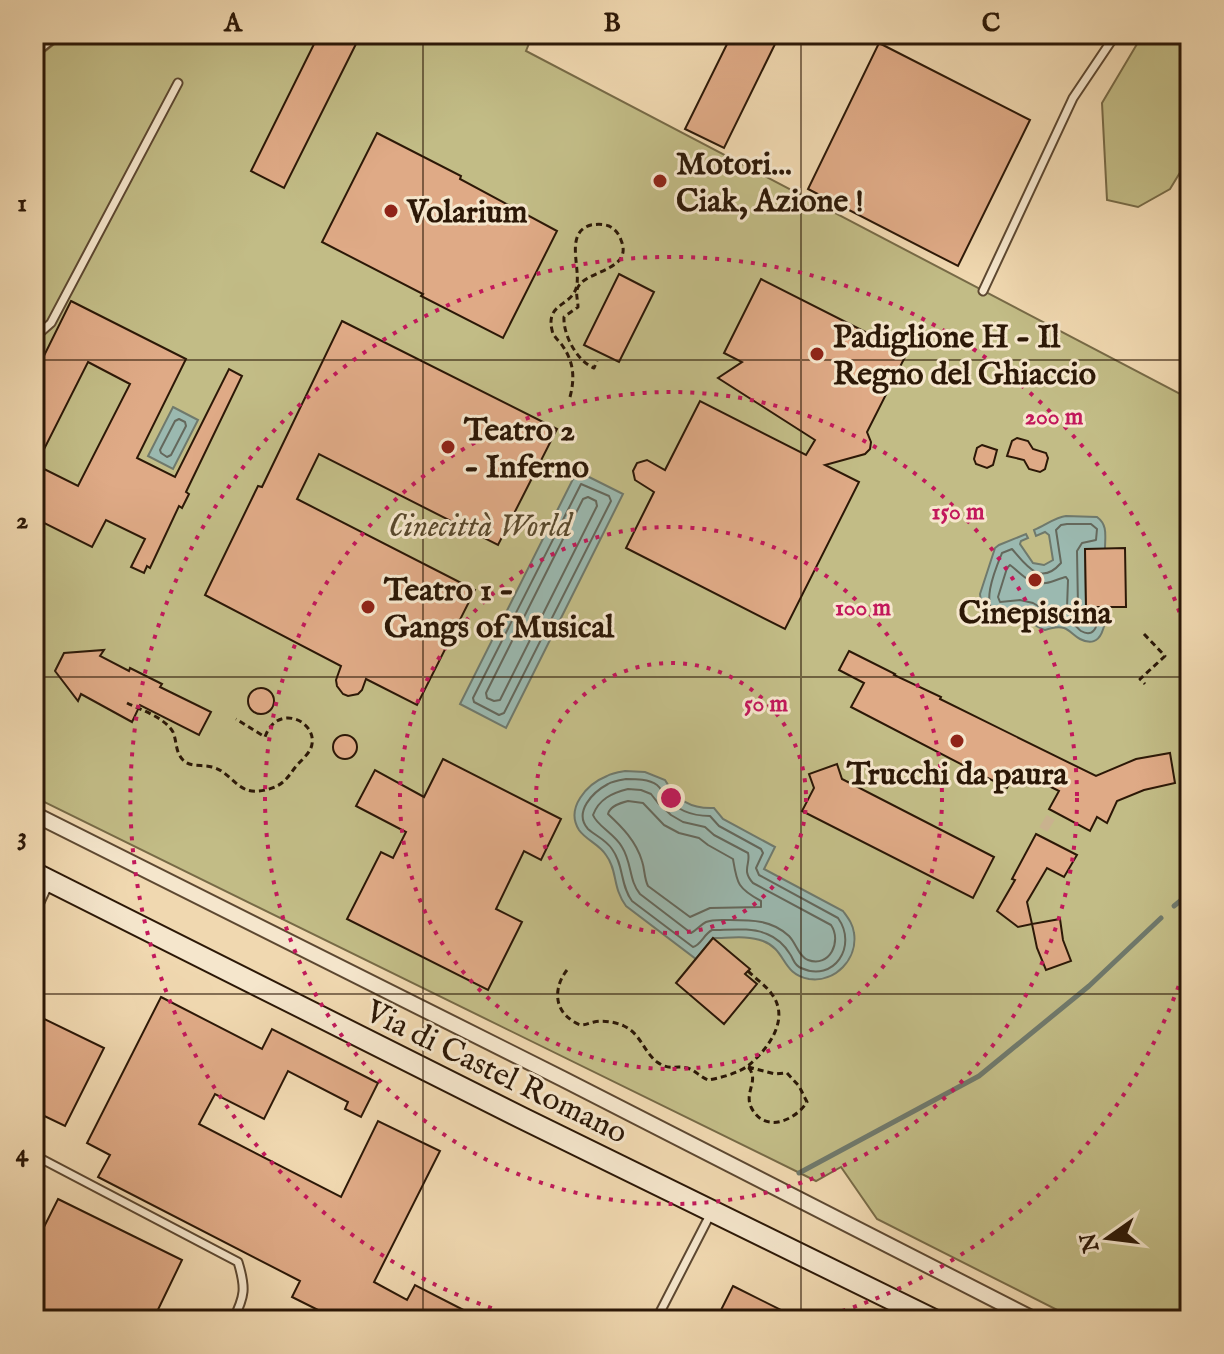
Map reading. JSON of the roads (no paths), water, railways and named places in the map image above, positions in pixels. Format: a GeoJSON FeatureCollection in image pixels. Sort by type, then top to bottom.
{"type":"FeatureCollection","features":[{"type":"Feature","properties":{"kind":"street"},"geometry":{"type":"LineString","coordinates":[[34,49],[53,34]]}},
{"type":"Feature","properties":{"kind":"street"},"geometry":{"type":"LineString","coordinates":[[34,814],[1035,1320]]}},
{"type":"Feature","properties":{"kind":"street"},"geometry":{"type":"LineString","coordinates":[[34,907],[40,876]]}},
{"type":"Feature","properties":{"kind":"street","name":"Via di Castel Romano"},"geometry":{"type":"LineString","coordinates":[[40,876],[934,1320]]}},
{"type":"Feature","properties":{"kind":"lane"},"geometry":{"type":"LineString","coordinates":[[983,291],[1073,98],[1116,34]]}},
{"type":"Feature","properties":{"kind":"lane"},"geometry":{"type":"LineString","coordinates":[[34,338],[51,323],[178,83]]}},
{"type":"Feature","properties":{"kind":"lane"},"geometry":{"type":"LineString","coordinates":[[34,1155],[238,1262],[244,1280],[244,1300],[233,1320]]}},
{"type":"Feature","properties":{"kind":"lane"},"geometry":{"type":"LineString","coordinates":[[656,1320],[712,1211]]}},
{"type":"Feature","properties":{"kind":"water"},"geometry":{"type":"Polygon","coordinates":[[[173,407],[198,420],[173,469],[148,456],[173,407]]]}},
{"type":"Feature","properties":{"kind":"water"},"geometry":{"type":"Polygon","coordinates":[[[577,471],[623,494],[506,728],[460,704],[577,471]]]}},
{"type":"Feature","properties":{"kind":"water","name":"Cinepiscina"},"geometry":{"type":"Polygon","coordinates":[[[1066,516],[1097,517],[1104,527],[1105,549],[1085,550],[1086,607],[1106,607],[1102,633],[1094,641],[1080,639],[1064,628],[1045,630],[1022,618],[1006,622],[993,620],[986,613],[981,599],[995,548],[1026,534],[1028,538],[1020,544],[1033,563],[1044,565],[1053,560],[1049,535],[1045,532],[1036,536],[1034,530],[1066,516]]]}},
{"type":"Feature","properties":{"kind":"water"},"geometry":{"type":"Polygon","coordinates":[[[625,771],[645,772],[665,780],[685,802],[714,808],[723,819],[775,847],[764,869],[843,911],[850,921],[854,943],[843,967],[828,977],[809,979],[793,972],[771,945],[745,937],[713,938],[696,959],[626,906],[610,861],[585,837],[575,822],[576,805],[586,791],[599,780],[625,771]]]}},
{"type":"Feature","properties":{"kind":"waterway"},"geometry":{"type":"LineString","coordinates":[[1174,906],[1190,893]]}},
{"type":"Feature","properties":{"kind":"waterway"},"geometry":{"type":"LineString","coordinates":[[799,1173],[979,1076],[1089,986],[1161,918]]}},
{"type":"Feature","properties":{"kind":"tunnel"},"geometry":{"type":"LineString","coordinates":[[1043,821],[1051,826]]}},
{"type":"Feature","properties":{"kind":"place","name":"Motori... Ciak, Azione !"},"geometry":{"type":"Point","coordinates":[660,181]}},
{"type":"Feature","properties":{"kind":"place","name":"Volarium"},"geometry":{"type":"Point","coordinates":[391,211]}},
{"type":"Feature","properties":{"kind":"place","name":"Padiglione H - Il Regno del Ghiaccio"},"geometry":{"type":"Point","coordinates":[817,354]}},
{"type":"Feature","properties":{"kind":"place","name":"Teatro 2 - Inferno"},"geometry":{"type":"Point","coordinates":[448,447]}},
{"type":"Feature","properties":{"kind":"place","name":"Cinepiscina"},"geometry":{"type":"Point","coordinates":[1035,580]}},
{"type":"Feature","properties":{"kind":"place","name":"Teatro 1 - Gangs of Musical"},"geometry":{"type":"Point","coordinates":[368,607]}},
{"type":"Feature","properties":{"kind":"place","name":"Trucchi da paura"},"geometry":{"type":"Point","coordinates":[957,741]}},
{"type":"Feature","properties":{"kind":"park label","name":"Cinecittà World"},"geometry":{"type":"Point","coordinates":[480,525]}}]}
